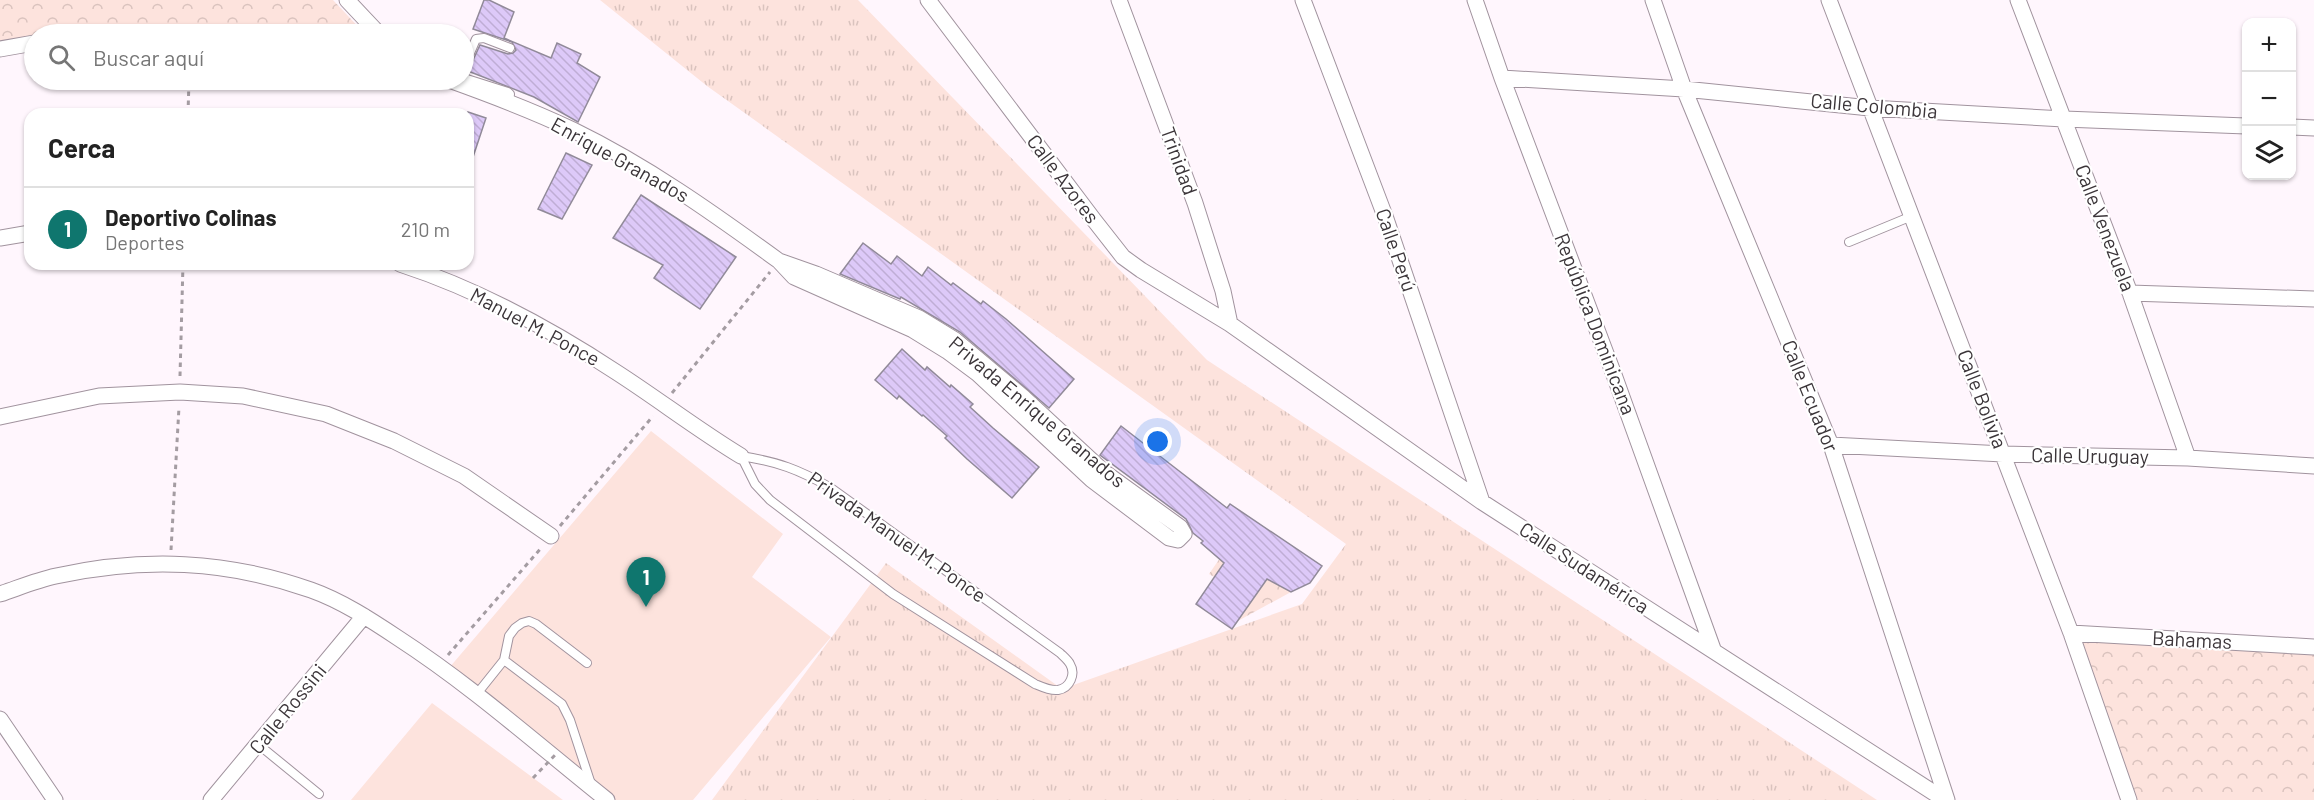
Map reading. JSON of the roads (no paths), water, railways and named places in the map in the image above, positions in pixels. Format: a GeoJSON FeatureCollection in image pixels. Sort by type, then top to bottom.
{"type":"FeatureCollection","features":[{"type":"Feature","properties":{"kind":"street"},"geometry":{"type":"LineString","coordinates":[[347,0],[370,24]]}},
{"type":"Feature","properties":{"kind":"street","name":"Calle Azores"},"geometry":{"type":"LineString","coordinates":[[928,0],[1123,257],[1230,324]]}},
{"type":"Feature","properties":{"kind":"street","name":"Trinidad"},"geometry":{"type":"LineString","coordinates":[[1119,0],[1195,203],[1230,324]]}},
{"type":"Feature","properties":{"kind":"street","name":"Calle Perú"},"geometry":{"type":"LineString","coordinates":[[1303,0],[1385,216],[1482,502]]}},
{"type":"Feature","properties":{"kind":"street","name":"República Dominicana"},"geometry":{"type":"LineString","coordinates":[[1475,0],[1713,649]]}},
{"type":"Feature","properties":{"kind":"street","name":"Calle Ecuador"},"geometry":{"type":"LineString","coordinates":[[1653,0],[1684,89],[1831,445],[1946,800]]}},
{"type":"Feature","properties":{"kind":"street","name":"Calle Bolivia"},"geometry":{"type":"LineString","coordinates":[[1829,0],[2071,633],[2129,800]]}},
{"type":"Feature","properties":{"kind":"street","name":"Calle Venezuela"},"geometry":{"type":"LineString","coordinates":[[2018,0],[2130,293],[2188,458]]}},
{"type":"Feature","properties":{"kind":"street"},"geometry":{"type":"LineString","coordinates":[[0,49],[24,45]]}},
{"type":"Feature","properties":{"kind":"street","name":"Calle Colombia"},"geometry":{"type":"LineString","coordinates":[[1502,78],[1684,89],[1870,108],[2242,126]]}},
{"type":"Feature","properties":{"kind":"street","name":"Enrique Granados"},"geometry":{"type":"LineString","coordinates":[[474,89],[574,130],[634,163],[702,206],[779,261]]}},
{"type":"Feature","properties":{"kind":"street"},"geometry":{"type":"LineString","coordinates":[[2296,128],[2314,128]]}},
{"type":"Feature","properties":{"kind":"street"},"geometry":{"type":"LineString","coordinates":[[0,238],[24,233]]}},
{"type":"Feature","properties":{"kind":"street","name":"Privada Enrique Granados"},"geometry":{"type":"LineString","coordinates":[[779,261],[816,274],[919,318],[955,340],[1008,383],[1104,472],[1180,527],[1184,534],[1182,538],[1178,540],[1169,538],[1092,480],[978,374],[947,351],[913,330],[794,277],[779,261]]}},
{"type":"Feature","properties":{"kind":"street","name":"Manuel M. Ponce"},"geometry":{"type":"LineString","coordinates":[[420,270],[436,275],[531,321],[617,372],[663,404]]}},
{"type":"Feature","properties":{"kind":"street"},"geometry":{"type":"LineString","coordinates":[[2130,293],[2314,298]]}},
{"type":"Feature","properties":{"kind":"street","name":"Calle Sudamérica"},"geometry":{"type":"LineString","coordinates":[[1230,324],[1482,502],[1592,575],[1713,649],[1946,800]]}},
{"type":"Feature","properties":{"kind":"street"},"geometry":{"type":"LineString","coordinates":[[0,417],[99,396],[180,392],[243,396],[326,414],[394,441],[464,476],[551,536]]}},
{"type":"Feature","properties":{"kind":"street","name":"Privada Manuel M. Ponce"},"geometry":{"type":"LineString","coordinates":[[663,404],[700,431],[741,456]]}},
{"type":"Feature","properties":{"kind":"street","name":"Calle Uruguay"},"geometry":{"type":"LineString","coordinates":[[1831,445],[2003,454],[2188,458],[2314,466]]}},
{"type":"Feature","properties":{"kind":"street"},"geometry":{"type":"LineString","coordinates":[[0,594],[54,576],[119,565],[170,562],[234,569],[312,591],[364,616],[440,665],[607,800]]}},
{"type":"Feature","properties":{"kind":"street","name":"Calle Rossini"},"geometry":{"type":"LineString","coordinates":[[211,800],[364,616]]}},
{"type":"Feature","properties":{"kind":"street","name":"Bahamas"},"geometry":{"type":"LineString","coordinates":[[2071,633],[2314,647]]}},
{"type":"Feature","properties":{"kind":"street"},"geometry":{"type":"LineString","coordinates":[[0,719],[55,800]]}},
{"type":"Feature","properties":{"kind":"lane"},"geometry":{"type":"LineString","coordinates":[[474,44],[476,39],[484,38],[510,48]]}},
{"type":"Feature","properties":{"kind":"lane"},"geometry":{"type":"LineString","coordinates":[[474,80],[508,92],[509,102]]}},
{"type":"Feature","properties":{"kind":"lane"},"geometry":{"type":"LineString","coordinates":[[1850,242],[1912,216]]}},
{"type":"Feature","properties":{"kind":"lane","name":"Privada Manuel M. Ponce"},"geometry":{"type":"LineString","coordinates":[[741,456],[771,461],[801,471],[831,488],[1060,653],[1071,664],[1072,676],[1068,686],[1059,690],[1046,689],[1035,684],[893,594],[770,500],[755,484],[741,456]]}},
{"type":"Feature","properties":{"kind":"lane"},"geometry":{"type":"LineString","coordinates":[[476,695],[504,660],[509,636],[522,623],[529,621],[588,663]]}},
{"type":"Feature","properties":{"kind":"lane"},"geometry":{"type":"LineString","coordinates":[[504,660],[562,704],[570,720],[592,789]]}},
{"type":"Feature","properties":{"kind":"lane"},"geometry":{"type":"LineString","coordinates":[[259,745],[320,794]]}},
{"type":"Feature","properties":{"kind":"place","name":"Deportivo Colinas"},"geometry":{"type":"Point","coordinates":[646,607]}}]}
